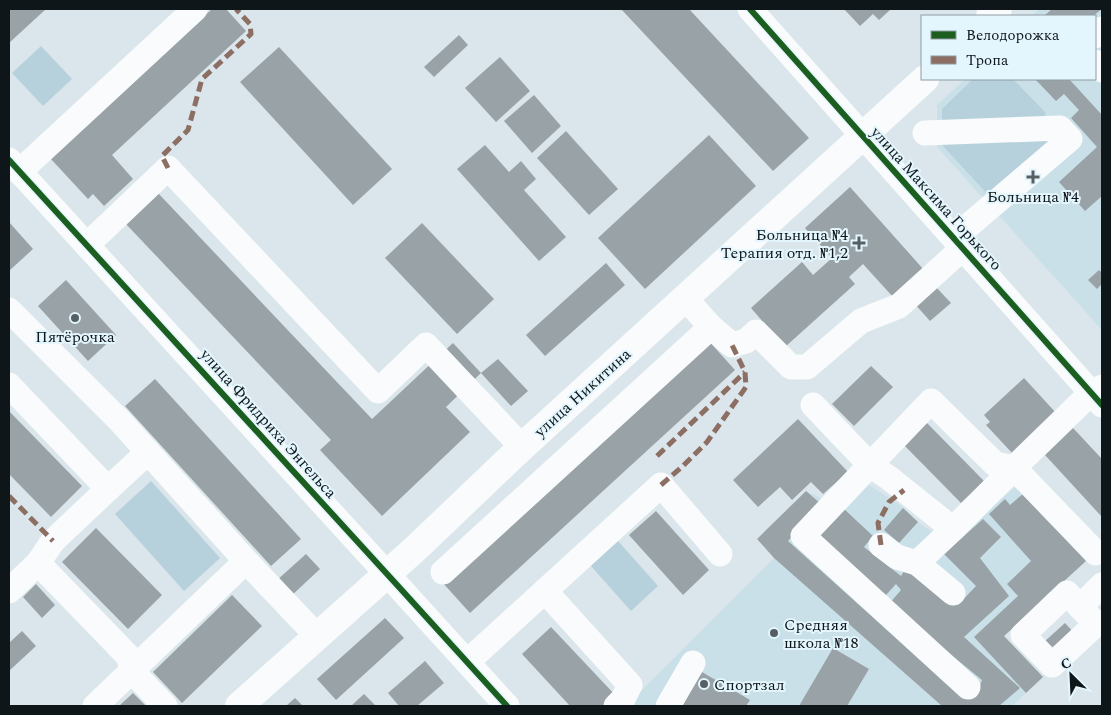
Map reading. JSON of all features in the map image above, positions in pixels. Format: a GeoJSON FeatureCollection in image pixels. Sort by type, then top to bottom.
{"type":"FeatureCollection","features":[{"type":"Feature","properties":{"kind":"main road","name":"улица Никитина"},"geometry":{"type":"LineString","coordinates":[[239,706],[414,550],[522,447],[924,80]]}},
{"type":"Feature","properties":{"kind":"street"},"geometry":{"type":"LineString","coordinates":[[14,166],[195,9]]}},
{"type":"Feature","properties":{"kind":"street","name":"улица Максима Горького"},"geometry":{"type":"LineString","coordinates":[[750,9],[958,243],[1099,395]]}},
{"type":"Feature","properties":{"kind":"street"},"geometry":{"type":"LineString","coordinates":[[685,298],[711,327],[732,344],[746,341],[756,332],[791,367],[807,367],[861,321],[898,306],[958,243],[1070,140],[1060,128],[925,133]]}},
{"type":"Feature","properties":{"kind":"street","name":"улица Фридриха Энгельса"},"geometry":{"type":"LineString","coordinates":[[14,166],[507,706]]}},
{"type":"Feature","properties":{"kind":"street"},"geometry":{"type":"LineString","coordinates":[[87,245],[168,168],[378,391],[426,345],[522,447]]}},
{"type":"Feature","properties":{"kind":"street"},"geometry":{"type":"LineString","coordinates":[[9,310],[120,421],[246,561],[317,636]]}},
{"type":"Feature","properties":{"kind":"street"},"geometry":{"type":"LineString","coordinates":[[444,572],[711,327]]}},
{"type":"Feature","properties":{"kind":"street"},"geometry":{"type":"LineString","coordinates":[[9,385],[108,489]]}},
{"type":"Feature","properties":{"kind":"street"},"geometry":{"type":"LineString","coordinates":[[917,563],[1014,468],[1099,395]]}},
{"type":"Feature","properties":{"kind":"street"},"geometry":{"type":"LineString","coordinates":[[968,687],[803,536],[931,401],[995,464],[1014,468],[1096,553]]}},
{"type":"Feature","properties":{"kind":"street"},"geometry":{"type":"LineString","coordinates":[[813,405],[870,465],[953,529]]}},
{"type":"Feature","properties":{"kind":"street"},"geometry":{"type":"LineString","coordinates":[[9,591],[38,563],[53,541],[148,452]]}},
{"type":"Feature","properties":{"kind":"street"},"geometry":{"type":"LineString","coordinates":[[467,662],[660,486],[720,554]]}},
{"type":"Feature","properties":{"kind":"street"},"geometry":{"type":"LineString","coordinates":[[881,545],[897,557],[917,563],[952,593]]}},
{"type":"Feature","properties":{"kind":"street"},"geometry":{"type":"LineString","coordinates":[[95,706],[246,561]]}},
{"type":"Feature","properties":{"kind":"street"},"geometry":{"type":"LineString","coordinates":[[38,563],[128,657],[132,671],[165,706]]}},
{"type":"Feature","properties":{"kind":"street"},"geometry":{"type":"LineString","coordinates":[[1080,607],[1101,588]]}},
{"type":"Feature","properties":{"kind":"street"},"geometry":{"type":"LineString","coordinates":[[545,591],[630,684],[623,699],[616,706]]}},
{"type":"Feature","properties":{"kind":"street"},"geometry":{"type":"LineString","coordinates":[[668,706],[693,663]]}},
{"type":"Feature","properties":{"kind":"shaded area","name":"Больница №4"},"geometry":{"type":"Polygon","coordinates":[[[1039,9],[1102,9],[1102,330],[937,147],[937,105],[964,80],[1096,80],[1096,15],[1032,15],[1039,9]]]}},
{"type":"Feature","properties":{"kind":"shaded area"},"geometry":{"type":"Polygon","coordinates":[[[41,46],[72,79],[43,106],[12,73],[41,46]]]}},
{"type":"Feature","properties":{"kind":"shaded area"},"geometry":{"type":"Polygon","coordinates":[[[972,80],[1014,80],[1046,113],[1041,123],[1043,134],[1050,147],[992,199],[942,145],[942,109],[972,80]]]}},
{"type":"Feature","properties":{"kind":"shaded area"},"geometry":{"type":"Polygon","coordinates":[[[151,481],[220,558],[184,591],[115,514],[151,481]]]}},
{"type":"Feature","properties":{"kind":"shaded area"},"geometry":{"type":"Polygon","coordinates":[[[864,482],[900,505],[918,522],[948,543],[1017,486],[1086,561],[1004,636],[1043,677],[1012,706],[626,706],[774,558],[806,491],[843,508],[864,482]]]}},
{"type":"Feature","properties":{"kind":"shaded area"},"geometry":{"type":"Polygon","coordinates":[[[618,541],[658,586],[631,611],[590,565],[618,541]]]}},
{"type":"Feature","properties":{"kind":"building"},"geometry":{"type":"Polygon","coordinates":[[[9,9],[46,9],[9,43],[9,9]]]}},
{"type":"Feature","properties":{"kind":"building"},"geometry":{"type":"Polygon","coordinates":[[[212,9],[226,9],[246,31],[112,155],[133,179],[104,206],[93,194],[88,199],[50,158],[212,9]]]}},
{"type":"Feature","properties":{"kind":"building"},"geometry":{"type":"Polygon","coordinates":[[[621,9],[689,9],[809,138],[773,171],[621,9]]]}},
{"type":"Feature","properties":{"kind":"building"},"geometry":{"type":"Polygon","coordinates":[[[844,9],[891,9],[879,20],[873,14],[860,26],[844,9]]]}},
{"type":"Feature","properties":{"kind":"building"},"geometry":{"type":"Polygon","coordinates":[[[1052,9],[1102,9],[1094,15],[1045,15],[1052,9]]]}},
{"type":"Feature","properties":{"kind":"building"},"geometry":{"type":"Polygon","coordinates":[[[459,35],[468,45],[434,77],[424,67],[459,35]]]}},
{"type":"Feature","properties":{"kind":"building"},"geometry":{"type":"Polygon","coordinates":[[[279,47],[392,169],[353,205],[240,82],[279,47]]]}},
{"type":"Feature","properties":{"kind":"building"},"geometry":{"type":"Polygon","coordinates":[[[500,57],[530,91],[496,122],[465,88],[500,57]]]}},
{"type":"Feature","properties":{"kind":"building"},"geometry":{"type":"Polygon","coordinates":[[[1036,80],[1070,80],[1102,115],[1102,196],[1085,211],[1059,182],[1097,147],[1071,118],[1079,110],[1064,94],[1056,101],[1036,80]]]}},
{"type":"Feature","properties":{"kind":"building"},"geometry":{"type":"Polygon","coordinates":[[[534,95],[561,126],[532,153],[504,121],[534,95]]]}},
{"type":"Feature","properties":{"kind":"building"},"geometry":{"type":"Polygon","coordinates":[[[566,131],[618,189],[589,215],[537,158],[566,131]]]}},
{"type":"Feature","properties":{"kind":"building"},"geometry":{"type":"Polygon","coordinates":[[[709,135],[756,186],[645,289],[598,238],[709,135]]]}},
{"type":"Feature","properties":{"kind":"building"},"geometry":{"type":"Polygon","coordinates":[[[485,145],[509,172],[521,161],[536,179],[524,190],[566,237],[539,261],[457,169],[485,145]]]}},
{"type":"Feature","properties":{"kind":"building"},"geometry":{"type":"Polygon","coordinates":[[[850,187],[924,270],[893,297],[863,264],[849,277],[855,284],[785,347],[751,308],[802,262],[813,275],[832,258],[805,228],[850,187]]]}},
{"type":"Feature","properties":{"kind":"building"},"geometry":{"type":"Polygon","coordinates":[[[158,193],[372,419],[453,343],[481,373],[446,407],[470,432],[382,516],[320,450],[331,440],[125,223],[158,193]]]}},
{"type":"Feature","properties":{"kind":"building"},"geometry":{"type":"Polygon","coordinates":[[[9,222],[33,249],[9,271],[9,222]]]}},
{"type":"Feature","properties":{"kind":"building"},"geometry":{"type":"Polygon","coordinates":[[[422,223],[494,299],[457,334],[385,258],[422,223]]]}},
{"type":"Feature","properties":{"kind":"building"},"geometry":{"type":"Polygon","coordinates":[[[606,263],[625,285],[545,356],[526,335],[606,263]]]}},
{"type":"Feature","properties":{"kind":"building"},"geometry":{"type":"Polygon","coordinates":[[[1099,270],[1102,273],[1102,284],[1097,289],[1088,280],[1099,270]]]}},
{"type":"Feature","properties":{"kind":"building"},"geometry":{"type":"Polygon","coordinates":[[[66,280],[116,335],[88,361],[38,306],[66,280]]]}},
{"type":"Feature","properties":{"kind":"building"},"geometry":{"type":"Polygon","coordinates":[[[934,285],[951,303],[930,321],[914,303],[934,285]]]}},
{"type":"Feature","properties":{"kind":"building"},"geometry":{"type":"Polygon","coordinates":[[[707,339],[735,370],[470,613],[442,582],[707,339]]]}},
{"type":"Feature","properties":{"kind":"building"},"geometry":{"type":"Polygon","coordinates":[[[498,359],[528,391],[511,406],[481,373],[498,359]]]}},
{"type":"Feature","properties":{"kind":"building"},"geometry":{"type":"Polygon","coordinates":[[[871,366],[893,387],[854,426],[832,404],[871,366]]]}},
{"type":"Feature","properties":{"kind":"building"},"geometry":{"type":"Polygon","coordinates":[[[1024,378],[1057,414],[1013,454],[986,425],[990,422],[984,415],[1024,378]]]}},
{"type":"Feature","properties":{"kind":"building"},"geometry":{"type":"Polygon","coordinates":[[[155,379],[301,539],[271,566],[125,406],[155,379]]]}},
{"type":"Feature","properties":{"kind":"building"},"geometry":{"type":"Polygon","coordinates":[[[9,411],[82,486],[51,517],[9,474],[9,411]]]}},
{"type":"Feature","properties":{"kind":"building"},"geometry":{"type":"Polygon","coordinates":[[[798,419],[848,472],[823,494],[811,482],[792,500],[780,487],[758,507],[733,480],[798,419]]]}},
{"type":"Feature","properties":{"kind":"building"},"geometry":{"type":"Polygon","coordinates":[[[925,421],[984,481],[961,503],[902,443],[925,421]]]}},
{"type":"Feature","properties":{"kind":"building"},"geometry":{"type":"Polygon","coordinates":[[[1073,428],[1102,459],[1102,517],[1045,455],[1073,428]]]}},
{"type":"Feature","properties":{"kind":"building"},"geometry":{"type":"Polygon","coordinates":[[[806,491],[821,504],[788,541],[958,694],[976,697],[982,680],[889,604],[901,590],[896,584],[886,595],[816,538],[843,508],[873,536],[864,547],[901,576],[906,568],[958,605],[976,586],[944,554],[983,519],[1001,537],[980,558],[1009,596],[964,637],[1020,688],[999,706],[942,706],[774,558],[757,539],[806,491]]]}},
{"type":"Feature","properties":{"kind":"building"},"geometry":{"type":"Polygon","coordinates":[[[1024,493],[1086,561],[1004,636],[1043,677],[1026,693],[974,637],[1018,596],[1007,584],[1031,561],[989,514],[1005,499],[1010,505],[1024,493]]]}},
{"type":"Feature","properties":{"kind":"building"},"geometry":{"type":"Polygon","coordinates":[[[903,508],[918,522],[899,543],[884,530],[903,508]]]}},
{"type":"Feature","properties":{"kind":"building"},"geometry":{"type":"Polygon","coordinates":[[[656,511],[709,570],[683,595],[629,535],[656,511]]]}},
{"type":"Feature","properties":{"kind":"building"},"geometry":{"type":"Polygon","coordinates":[[[96,528],[162,595],[128,629],[62,562],[96,528]]]}},
{"type":"Feature","properties":{"kind":"building"},"geometry":{"type":"Polygon","coordinates":[[[306,554],[320,569],[290,597],[276,581],[306,554]]]}},
{"type":"Feature","properties":{"kind":"building"},"geometry":{"type":"Polygon","coordinates":[[[36,584],[55,605],[42,618],[23,597],[36,584]]]}},
{"type":"Feature","properties":{"kind":"building"},"geometry":{"type":"Polygon","coordinates":[[[232,595],[262,626],[182,703],[153,672],[232,595]]]}},
{"type":"Feature","properties":{"kind":"building"},"geometry":{"type":"Polygon","coordinates":[[[385,618],[404,638],[336,700],[317,679],[385,618]]]}},
{"type":"Feature","properties":{"kind":"building"},"geometry":{"type":"Polygon","coordinates":[[[1065,623],[1076,635],[1055,654],[1044,642],[1065,623]]]}},
{"type":"Feature","properties":{"kind":"building"},"geometry":{"type":"Polygon","coordinates":[[[551,627],[617,697],[607,706],[570,706],[522,654],[551,627]]]}},
{"type":"Feature","properties":{"kind":"building"},"geometry":{"type":"Polygon","coordinates":[[[22,631],[36,646],[9,671],[9,643],[22,631]]]}},
{"type":"Feature","properties":{"kind":"building"},"geometry":{"type":"Polygon","coordinates":[[[833,648],[869,669],[847,706],[799,706],[833,648]]]}},
{"type":"Feature","properties":{"kind":"building"},"geometry":{"type":"Polygon","coordinates":[[[425,661],[444,683],[417,706],[399,706],[388,693],[425,661]]]}},
{"type":"Feature","properties":{"kind":"building","name":"Спортзал"},"geometry":{"type":"Polygon","coordinates":[[[695,668],[750,700],[746,706],[673,706],[695,668]]]}},
{"type":"Feature","properties":{"kind":"building"},"geometry":{"type":"Polygon","coordinates":[[[133,693],[146,706],[119,706],[133,693]]]}},
{"type":"Feature","properties":{"kind":"building"},"geometry":{"type":"Polygon","coordinates":[[[364,694],[376,706],[351,706],[364,694]]]}},
{"type":"Feature","properties":{"kind":"building"},"geometry":{"type":"Polygon","coordinates":[[[295,698],[303,706],[286,706],[295,698]]]}},
{"type":"Feature","properties":{"kind":"marked path"},"geometry":{"type":"LineString","coordinates":[[168,168],[162,156],[188,130],[202,79],[251,34],[250,24],[236,9]]}},
{"type":"Feature","properties":{"kind":"marked path"},"geometry":{"type":"LineString","coordinates":[[661,485],[707,442],[746,387],[745,372],[732,345]]}},
{"type":"Feature","properties":{"kind":"marked path"},"geometry":{"type":"LineString","coordinates":[[657,456],[745,372]]}},
{"type":"Feature","properties":{"kind":"marked path"},"geometry":{"type":"LineString","coordinates":[[881,545],[878,523],[889,502],[904,490]]}},
{"type":"Feature","properties":{"kind":"marked path"},"geometry":{"type":"LineString","coordinates":[[9,496],[53,541]]}},
{"type":"Feature","properties":{"kind":"cycle path"},"geometry":{"type":"LineString","coordinates":[[750,9],[1102,405]]}},
{"type":"Feature","properties":{"kind":"cycle path"},"geometry":{"type":"LineString","coordinates":[[9,160],[507,706]]}},
{"type":"Feature","properties":{"kind":"place","name":"Больница №4"},"geometry":{"type":"Point","coordinates":[1033,177]}},
{"type":"Feature","properties":{"kind":"place","name":"Больница №4 Терапия отд. №1,2"},"geometry":{"type":"Point","coordinates":[859,243]}},
{"type":"Feature","properties":{"kind":"place","name":"Пятёрочка"},"geometry":{"type":"Point","coordinates":[75,318]}},
{"type":"Feature","properties":{"kind":"place","name":"Средняя школа №18"},"geometry":{"type":"Point","coordinates":[774,633]}},
{"type":"Feature","properties":{"kind":"place","name":"Спортзал"},"geometry":{"type":"Point","coordinates":[704,684]}}]}
